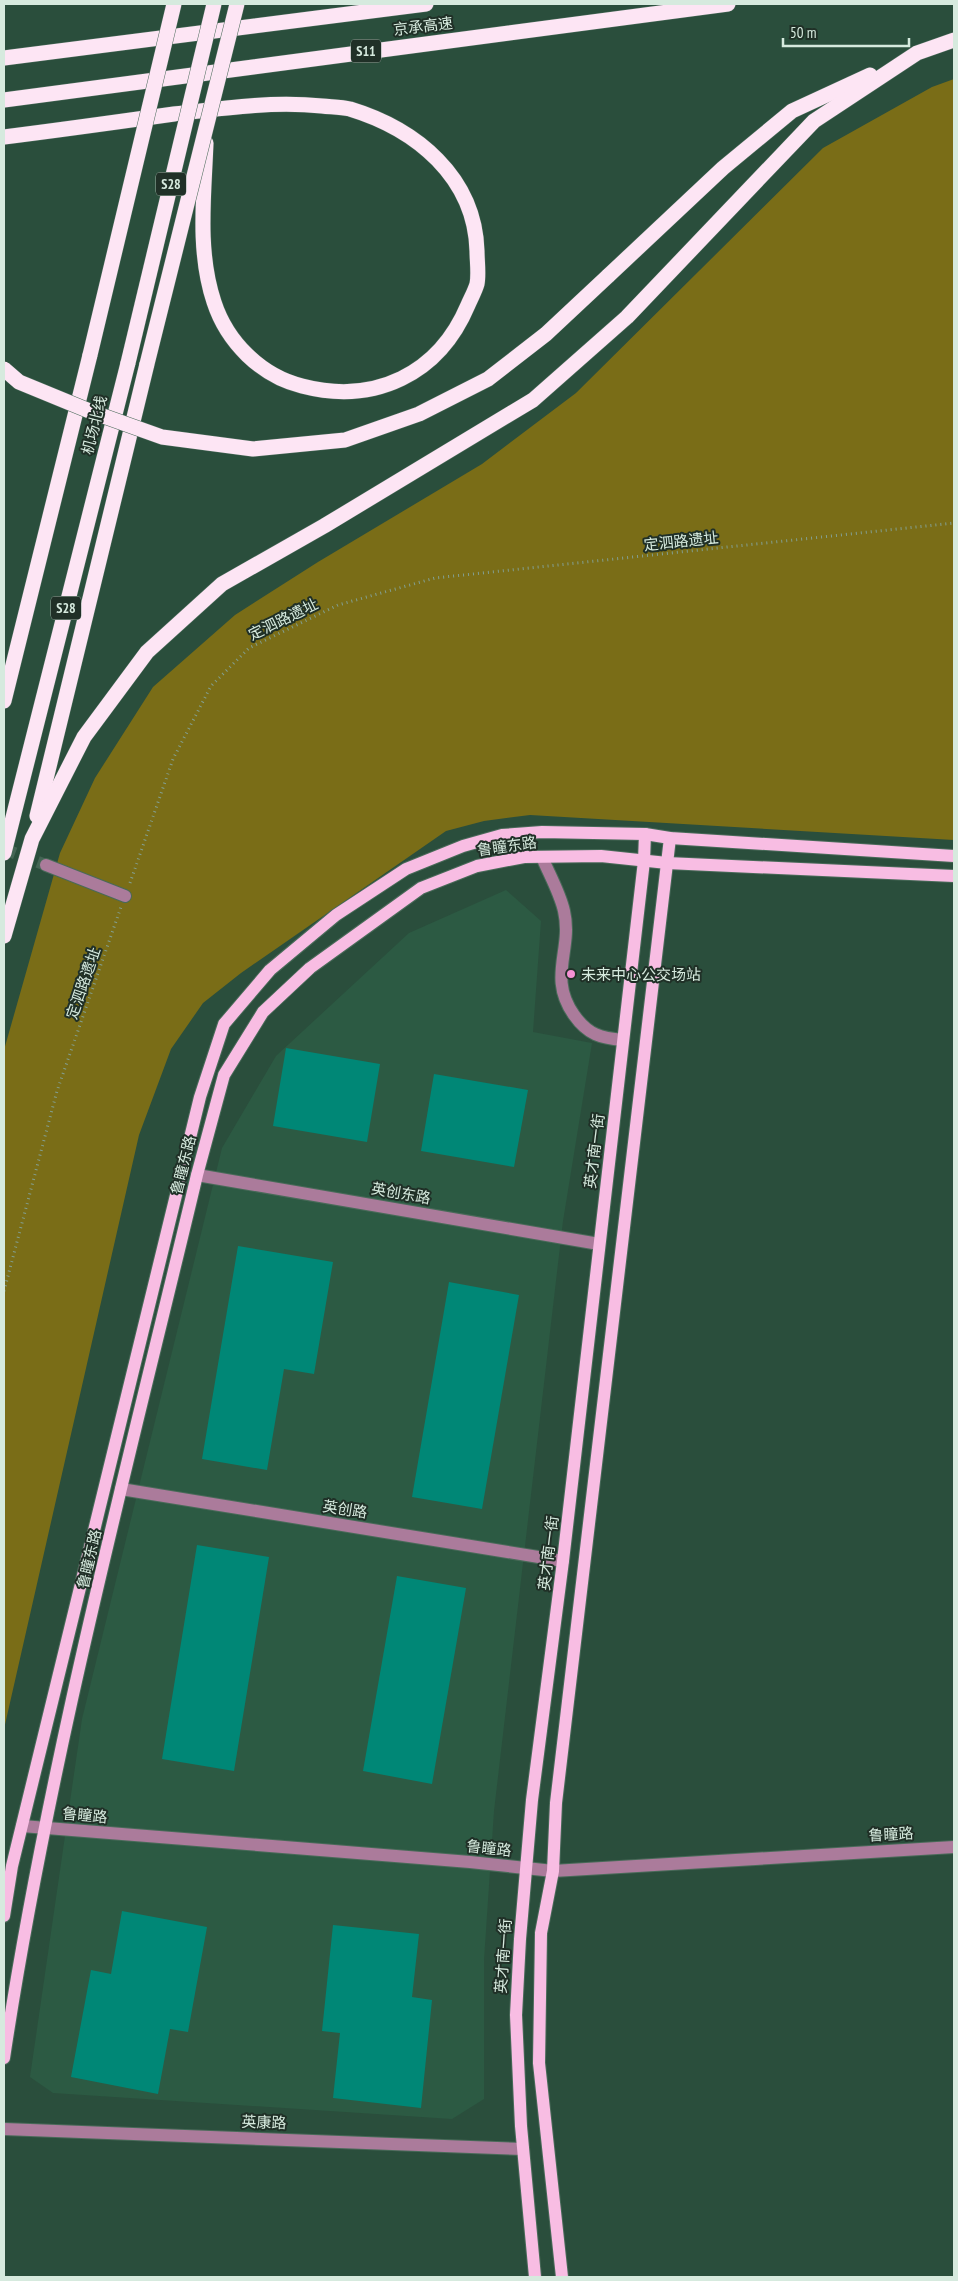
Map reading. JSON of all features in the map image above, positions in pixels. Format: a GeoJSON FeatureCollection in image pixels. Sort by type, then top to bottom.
{"type":"FeatureCollection","features":[{"type":"Feature","properties":{"kind":"highway","name":"机场北线"},"geometry":{"type":"LineString","coordinates":[[4,701],[90,355],[174,4]]}},
{"type":"Feature","properties":{"kind":"highway","name":"机场北线"},"geometry":{"type":"LineString","coordinates":[[4,854],[128,363],[214,4]]}},
{"type":"Feature","properties":{"kind":"highway"},"geometry":{"type":"LineString","coordinates":[[4,936],[32,839],[147,364],[237,4]]}},
{"type":"Feature","properties":{"kind":"highway","name":"京承高速"},"geometry":{"type":"LineString","coordinates":[[4,58],[426,4]]}},
{"type":"Feature","properties":{"kind":"highway","name":"京承高速"},"geometry":{"type":"LineString","coordinates":[[4,100],[728,4]]}},
{"type":"Feature","properties":{"kind":"highway"},"geometry":{"type":"LineString","coordinates":[[4,369],[19,382],[92,412],[162,437],[253,449],[345,440],[419,414],[488,379],[546,334],[723,168],[792,111],[918,53],[954,40]]}},
{"type":"Feature","properties":{"kind":"highway"},"geometry":{"type":"LineString","coordinates":[[32,839],[84,737],[147,652],[222,584],[324,526],[533,400],[627,317],[814,121],[918,53]]}},
{"type":"Feature","properties":{"kind":"highway"},"geometry":{"type":"LineString","coordinates":[[4,138],[241,105],[291,103],[348,109],[406,133],[440,161],[468,203],[476,240],[477,283],[460,323],[440,352],[415,371],[389,385],[354,392],[319,391],[289,383],[266,372],[230,337],[214,302],[203,254],[206,133]]}},
{"type":"Feature","properties":{"kind":"main road","name":"鲁瞳东路"},"geometry":{"type":"LineString","coordinates":[[4,1916],[12,1866],[200,1097],[224,1024],[270,970],[336,915],[406,869],[464,846],[502,835],[542,832],[645,834],[670,838],[954,856]]}},
{"type":"Feature","properties":{"kind":"main road","name":"英才南一街"},"geometry":{"type":"LineString","coordinates":[[535,2277],[523,2148],[516,2015],[520,1939],[532,1800],[564,1561],[644,861],[645,834]]}},
{"type":"Feature","properties":{"kind":"main road"},"geometry":{"type":"LineString","coordinates":[[562,2277],[539,2063],[541,1933],[553,1871],[556,1804],[670,838]]}},
{"type":"Feature","properties":{"kind":"main road","name":"鲁瞳东路"},"geometry":{"type":"LineString","coordinates":[[4,2058],[17,1971],[43,1828],[121,1489],[197,1175],[224,1075],[263,1012],[310,968],[421,888],[476,866],[495,861],[542,857],[601,856],[667,864],[954,876]]}},
{"type":"Feature","properties":{"kind":"street"},"geometry":{"type":"LineString","coordinates":[[542,857],[564,911],[566,937],[560,987],[568,1007],[579,1023],[598,1037],[623,1040]]}},
{"type":"Feature","properties":{"kind":"street"},"geometry":{"type":"LineString","coordinates":[[46,865],[125,896]]}},
{"type":"Feature","properties":{"kind":"street","name":"英创东路"},"geometry":{"type":"LineString","coordinates":[[197,1175],[599,1244]]}},
{"type":"Feature","properties":{"kind":"street","name":"英创路"},"geometry":{"type":"LineString","coordinates":[[121,1489],[564,1561]]}},
{"type":"Feature","properties":{"kind":"street","name":"鲁瞳路"},"geometry":{"type":"LineString","coordinates":[[22,1826],[553,1871],[954,1847]]}},
{"type":"Feature","properties":{"kind":"street","name":"英康路"},"geometry":{"type":"LineString","coordinates":[[4,2129],[523,2148]]}},
{"type":"Feature","properties":{"kind":"path","name":"定泗路遗址"},"geometry":{"type":"LineString","coordinates":[[4,1292],[57,1091],[173,759],[211,686],[249,648],[338,605],[435,578],[954,523]]}},
{"type":"Feature","properties":{"kind":"shaded area"},"geometry":{"type":"Polygon","coordinates":[[[954,79],[954,840],[530,815],[484,821],[446,831],[241,973],[203,1003],[171,1049],[139,1135],[4,1729],[4,1050],[60,853],[95,778],[153,687],[235,615],[318,562],[482,464],[576,393],[823,148],[932,87],[954,79]]]}},
{"type":"Feature","properties":{"kind":"shaded area"},"geometry":{"type":"Polygon","coordinates":[[[506,890],[541,921],[533,1032],[592,1043],[563,1221],[494,1811],[484,1960],[484,2099],[452,2119],[53,2093],[30,2077],[82,1719],[222,1148],[276,1056],[409,933],[506,890]]]}},
{"type":"Feature","properties":{"kind":"building"},"geometry":{"type":"Polygon","coordinates":[[[286,1048],[380,1064],[367,1142],[273,1126],[286,1048]]]}},
{"type":"Feature","properties":{"kind":"building"},"geometry":{"type":"Polygon","coordinates":[[[434,1074],[528,1090],[514,1167],[421,1151],[434,1074]]]}},
{"type":"Feature","properties":{"kind":"building"},"geometry":{"type":"Polygon","coordinates":[[[238,1246],[333,1262],[314,1374],[284,1369],[267,1470],[202,1459],[238,1246]]]}},
{"type":"Feature","properties":{"kind":"building"},"geometry":{"type":"Polygon","coordinates":[[[449,1282],[519,1295],[482,1509],[412,1497],[449,1282]]]}},
{"type":"Feature","properties":{"kind":"building"},"geometry":{"type":"Polygon","coordinates":[[[197,1545],[269,1557],[234,1771],[162,1759],[197,1545]]]}},
{"type":"Feature","properties":{"kind":"building"},"geometry":{"type":"Polygon","coordinates":[[[397,1576],[466,1588],[432,1784],[363,1771],[397,1576]]]}},
{"type":"Feature","properties":{"kind":"building"},"geometry":{"type":"Polygon","coordinates":[[[122,1911],[207,1927],[188,2032],[170,2029],[158,2094],[71,2077],[91,1970],[111,1974],[122,1911]]]}},
{"type":"Feature","properties":{"kind":"building"},"geometry":{"type":"Polygon","coordinates":[[[333,1925],[419,1934],[412,1997],[432,2000],[421,2108],[333,2098],[340,2033],[322,2031],[333,1925]]]}},
{"type":"Feature","properties":{"kind":"tunnel"},"geometry":{"type":"LineString","coordinates":[[4,849],[46,865]]}},
{"type":"Feature","properties":{"kind":"place","name":"未来中心公交场站"},"geometry":{"type":"Point","coordinates":[571,974]}}]}
